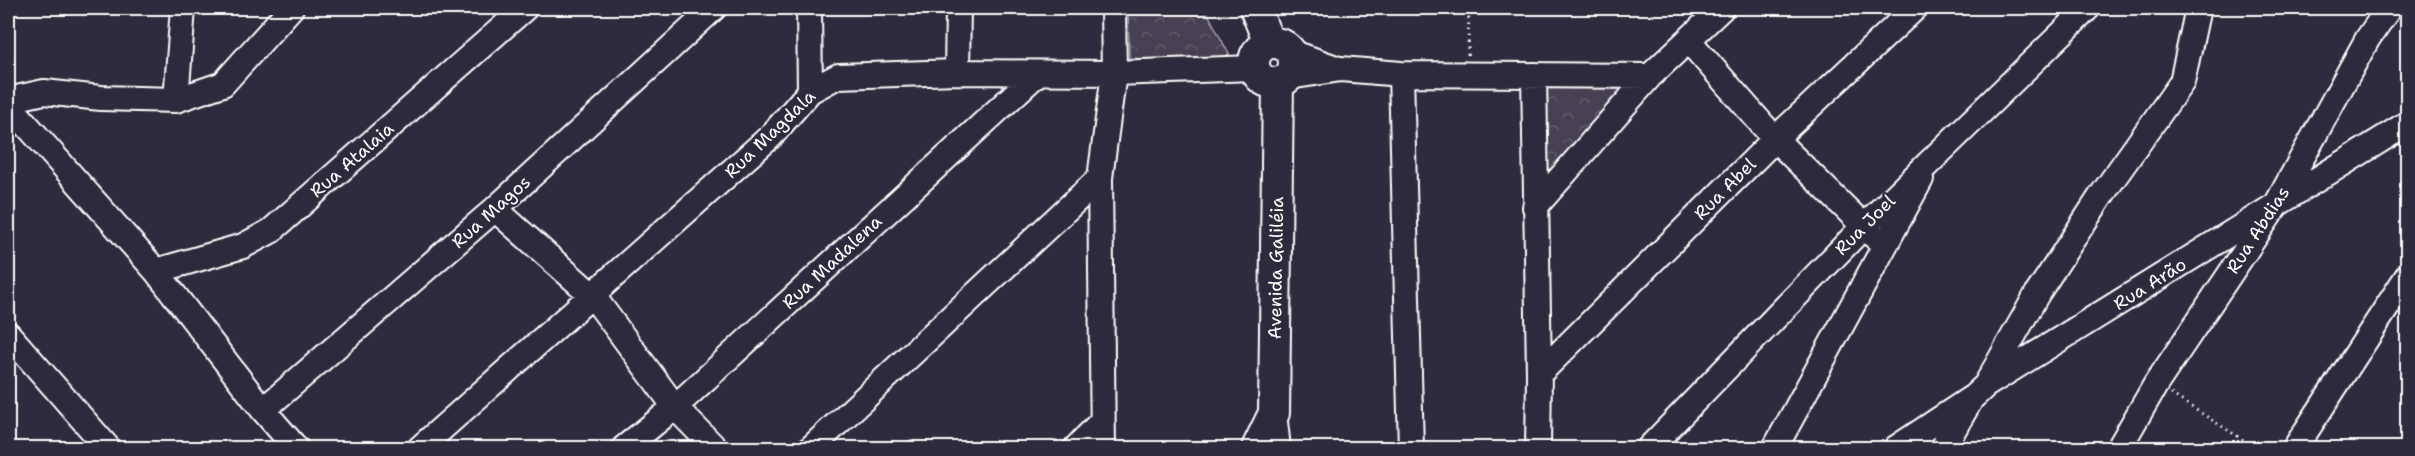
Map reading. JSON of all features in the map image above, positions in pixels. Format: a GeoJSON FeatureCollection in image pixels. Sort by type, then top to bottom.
{"type":"FeatureCollection","features":[{"type":"Feature","properties":{"kind":"main road","name":"Avenida Galiléia"},"geometry":{"type":"LineString","coordinates":[[1255,8],[1276,65],[1274,413],[1257,448]]}},
{"type":"Feature","properties":{"kind":"street"},"geometry":{"type":"LineString","coordinates":[[176,100],[183,8]]}},
{"type":"Feature","properties":{"kind":"street"},"geometry":{"type":"LineString","coordinates":[[291,8],[223,84],[176,100],[101,98],[44,92],[17,98],[9,110],[156,271],[262,410],[296,448]]}},
{"type":"Feature","properties":{"kind":"street","name":"Rua Atalaia"},"geometry":{"type":"LineString","coordinates":[[156,271],[243,246],[270,231],[525,8]]}},
{"type":"Feature","properties":{"kind":"street","name":"Rua Magos"},"geometry":{"type":"LineString","coordinates":[[262,410],[495,210],[714,8]]}},
{"type":"Feature","properties":{"kind":"street"},"geometry":{"type":"LineString","coordinates":[[809,8],[810,91]]}},
{"type":"Feature","properties":{"kind":"street"},"geometry":{"type":"LineString","coordinates":[[957,72],[958,8]]}},
{"type":"Feature","properties":{"kind":"street"},"geometry":{"type":"LineString","coordinates":[[1103,448],[1100,178],[1114,73],[1113,8]]}},
{"type":"Feature","properties":{"kind":"street"},"geometry":{"type":"LineString","coordinates":[[1535,207],[1650,76],[1722,8]]}},
{"type":"Feature","properties":{"kind":"street","name":"Rua Abel"},"geometry":{"type":"LineString","coordinates":[[1539,374],[1775,139],[1915,8]]}},
{"type":"Feature","properties":{"kind":"street","name":"Rua Joel"},"geometry":{"type":"LineString","coordinates":[[1649,448],[1863,227],[2088,8]]}},
{"type":"Feature","properties":{"kind":"street"},"geometry":{"type":"LineString","coordinates":[[1943,448],[2101,196],[2182,82],[2198,8]]}},
{"type":"Feature","properties":{"kind":"street","name":"Rua Abdias"},"geometry":{"type":"LineString","coordinates":[[2119,448],[2156,384],[2275,207],[2368,38],[2389,8]]}},
{"type":"Feature","properties":{"kind":"street"},"geometry":{"type":"LineString","coordinates":[[1689,41],[1775,139],[1863,227],[1886,246]]}},
{"type":"Feature","properties":{"kind":"street","name":"Rua Magdala"},"geometry":{"type":"LineString","coordinates":[[420,448],[771,136],[810,91],[838,75],[957,72],[1114,73],[1276,65],[1401,74],[1650,76]]}},
{"type":"Feature","properties":{"kind":"street","name":"Rua Madalena"},"geometry":{"type":"LineString","coordinates":[[624,448],[675,407],[1038,72]]}},
{"type":"Feature","properties":{"kind":"street"},"geometry":{"type":"LineString","coordinates":[[1401,74],[1411,448]]}},
{"type":"Feature","properties":{"kind":"street"},"geometry":{"type":"LineString","coordinates":[[1534,75],[1539,448]]}},
{"type":"Feature","properties":{"kind":"street","name":"Rua Arão"},"geometry":{"type":"LineString","coordinates":[[1896,448],[1979,391],[2408,123]]}},
{"type":"Feature","properties":{"kind":"street"},"geometry":{"type":"LineString","coordinates":[[1775,448],[1931,159]]}},
{"type":"Feature","properties":{"kind":"street"},"geometry":{"type":"LineString","coordinates":[[811,448],[1100,178]]}},
{"type":"Feature","properties":{"kind":"street"},"geometry":{"type":"LineString","coordinates":[[495,210],[593,296],[675,407],[715,448]]}},
{"type":"Feature","properties":{"kind":"street"},"geometry":{"type":"LineString","coordinates":[[2295,448],[2408,275]]}},
{"type":"Feature","properties":{"kind":"street"},"geometry":{"type":"LineString","coordinates":[[8,334],[108,448]]}},
{"type":"Feature","properties":{"kind":"street"},"geometry":{"type":"LineString","coordinates":[[1274,413],[1278,448]]}},
{"type":"Feature","properties":{"kind":"street"},"geometry":{"type":"LineString","coordinates":[[1076,448],[1101,422]]}},
{"type":"Feature","properties":{"kind":"path"},"geometry":{"type":"LineString","coordinates":[[1467,75],[1469,8]]}},
{"type":"Feature","properties":{"kind":"path"},"geometry":{"type":"LineString","coordinates":[[2156,384],[2256,448]]}},
{"type":"Feature","properties":{"kind":"green space"},"geometry":{"type":"Polygon","coordinates":[[[1128,8],[1205,8],[1234,64],[1129,58],[1128,8]]]}},
{"type":"Feature","properties":{"kind":"green space"},"geometry":{"type":"Polygon","coordinates":[[[1538,79],[1638,81],[1540,194],[1538,79]]]}}]}
